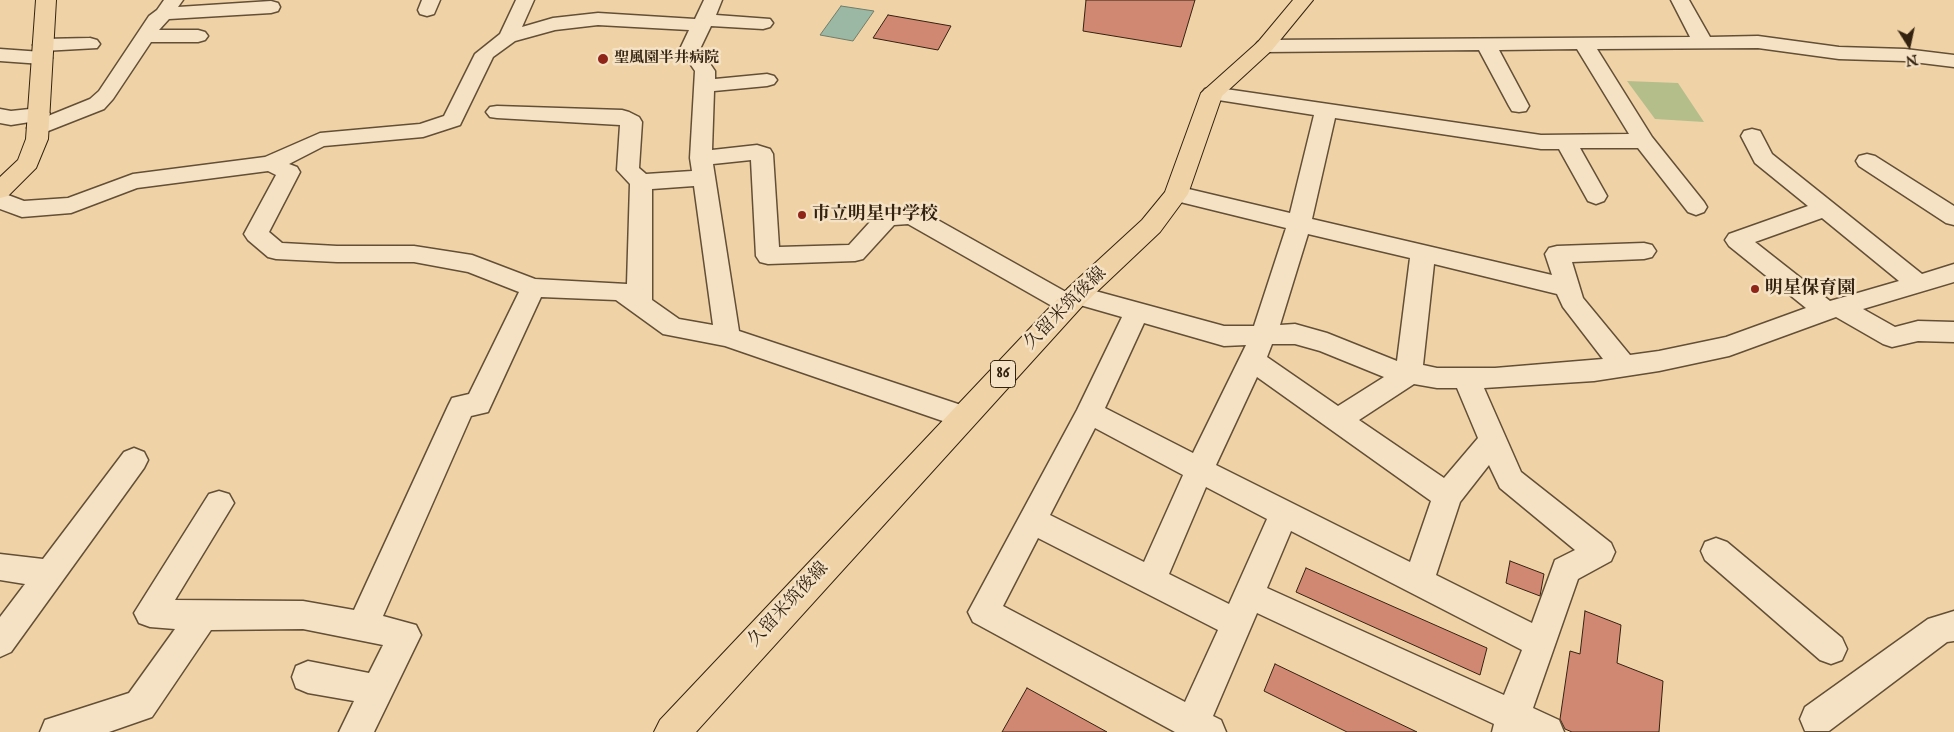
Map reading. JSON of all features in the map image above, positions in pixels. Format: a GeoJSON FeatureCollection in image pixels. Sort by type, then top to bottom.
{"type":"FeatureCollection","features":[{"type":"Feature","properties":{"kind":"main road"},"geometry":{"type":"LineString","coordinates":[[0,190],[28,163],[37,139],[46,0]]}},
{"type":"Feature","properties":{"kind":"main road","name":"久留米筑後線"},"geometry":{"type":"LineString","coordinates":[[672,732],[1073,299],[1151,226],[1176,194],[1212,93],[1265,46],[1303,0]]}},
{"type":"Feature","properties":{"kind":"street"},"geometry":{"type":"LineString","coordinates":[[508,37],[525,0]]}},
{"type":"Feature","properties":{"kind":"street"},"geometry":{"type":"LineString","coordinates":[[714,0],[690,49],[705,71],[702,168],[727,337]]}},
{"type":"Feature","properties":{"kind":"street"},"geometry":{"type":"LineString","coordinates":[[1680,0],[1703,42]]}},
{"type":"Feature","properties":{"kind":"street"},"geometry":{"type":"LineString","coordinates":[[0,116],[38,121],[97,104],[106,95],[156,20],[169,7],[271,7]]}},
{"type":"Feature","properties":{"kind":"street"},"geometry":{"type":"LineString","coordinates":[[0,200],[22,209],[71,205],[133,181],[270,164],[320,140],[423,130],[452,120],[485,54],[508,37],[553,24],[598,19],[762,23]]}},
{"type":"Feature","properties":{"kind":"street"},"geometry":{"type":"LineString","coordinates":[[146,36],[198,36]]}},
{"type":"Feature","properties":{"kind":"street"},"geometry":{"type":"LineString","coordinates":[[1265,46],[1758,42],[1839,53],[1904,55],[1954,61]]}},
{"type":"Feature","properties":{"kind":"street"},"geometry":{"type":"LineString","coordinates":[[1583,43],[1644,141],[1696,207]]}},
{"type":"Feature","properties":{"kind":"street"},"geometry":{"type":"LineString","coordinates":[[0,55],[90,44]]}},
{"type":"Feature","properties":{"kind":"street"},"geometry":{"type":"LineString","coordinates":[[1486,44],[1519,106]]}},
{"type":"Feature","properties":{"kind":"street"},"geometry":{"type":"LineString","coordinates":[[704,86],[767,80]]}},
{"type":"Feature","properties":{"kind":"street"},"geometry":{"type":"LineString","coordinates":[[1212,93],[1542,142],[1644,141]]}},
{"type":"Feature","properties":{"kind":"street"},"geometry":{"type":"LineString","coordinates":[[1151,580],[1199,470],[1264,335],[1299,224],[1326,110]]}},
{"type":"Feature","properties":{"kind":"street"},"geometry":{"type":"LineString","coordinates":[[497,112],[622,117],[631,122],[628,170],[641,182],[639,304]]}},
{"type":"Feature","properties":{"kind":"street"},"geometry":{"type":"LineString","coordinates":[[1752,136],[1763,158],[1919,284]]}},
{"type":"Feature","properties":{"kind":"street"},"geometry":{"type":"LineString","coordinates":[[1566,142],[1596,196]]}},
{"type":"Feature","properties":{"kind":"street"},"geometry":{"type":"LineString","coordinates":[[641,182],[702,168],[757,152],[762,154],[768,256],[855,253],[887,218],[912,216],[1073,299],[1137,310],[1224,336],[1296,334],[1327,343],[1396,371],[1437,378],[1584,372],[1624,367],[1729,346],[1833,309],[1954,273]]}},
{"type":"Feature","properties":{"kind":"street"},"geometry":{"type":"LineString","coordinates":[[1867,161],[1954,217]]}},
{"type":"Feature","properties":{"kind":"street"},"geometry":{"type":"LineString","coordinates":[[270,164],[289,172],[256,234],[276,251],[337,254],[414,254],[472,264],[533,288],[621,291],[672,327],[727,337],[963,417]]}},
{"type":"Feature","properties":{"kind":"street"},"geometry":{"type":"LineString","coordinates":[[1176,194],[1568,288]]}},
{"type":"Feature","properties":{"kind":"street"},"geometry":{"type":"LineString","coordinates":[[1825,208],[1737,240],[1833,309],[1892,337],[1918,331],[1954,332]]}},
{"type":"Feature","properties":{"kind":"street"},"geometry":{"type":"LineString","coordinates":[[1624,367],[1572,301],[1557,254],[1644,251]]}},
{"type":"Feature","properties":{"kind":"street"},"geometry":{"type":"LineString","coordinates":[[1409,374],[1423,253]]}},
{"type":"Feature","properties":{"kind":"street"},"geometry":{"type":"LineString","coordinates":[[362,627],[462,406],[478,404],[533,288]]}},
{"type":"Feature","properties":{"kind":"street"},"geometry":{"type":"LineString","coordinates":[[1137,310],[1089,412],[984,612],[1201,728],[1236,623],[1284,514]]}},
{"type":"Feature","properties":{"kind":"street"},"geometry":{"type":"LineString","coordinates":[[1252,360],[1447,496]]}},
{"type":"Feature","properties":{"kind":"street"},"geometry":{"type":"LineString","coordinates":[[1338,420],[1409,374]]}},
{"type":"Feature","properties":{"kind":"street"},"geometry":{"type":"LineString","coordinates":[[1466,378],[1510,480],[1600,552],[1566,570],[1511,724]]}},
{"type":"Feature","properties":{"kind":"street"},"geometry":{"type":"LineString","coordinates":[[1089,412],[1284,514],[1541,642]]}},
{"type":"Feature","properties":{"kind":"street"},"geometry":{"type":"LineString","coordinates":[[1418,582],[1447,496],[1493,440]]}},
{"type":"Feature","properties":{"kind":"street"},"geometry":{"type":"LineString","coordinates":[[0,642],[134,460]]}},
{"type":"Feature","properties":{"kind":"street"},"geometry":{"type":"LineString","coordinates":[[219,503],[150,613],[203,616],[303,615],[405,635],[356,732]]}},
{"type":"Feature","properties":{"kind":"street"},"geometry":{"type":"LineString","coordinates":[[1032,520],[1236,623]]}},
{"type":"Feature","properties":{"kind":"street"},"geometry":{"type":"LineString","coordinates":[[1716,551],[1831,649]]}},
{"type":"Feature","properties":{"kind":"street"},"geometry":{"type":"LineString","coordinates":[[0,568],[50,574]]}},
{"type":"Feature","properties":{"kind":"street"},"geometry":{"type":"LineString","coordinates":[[1249,594],[1511,724],[1547,732]]}},
{"type":"Feature","properties":{"kind":"street"},"geometry":{"type":"LineString","coordinates":[[56,732],[106,725],[140,706],[203,616]]}},
{"type":"Feature","properties":{"kind":"street"},"geometry":{"type":"LineString","coordinates":[[1817,719],[1939,629],[1954,626]]}},
{"type":"Feature","properties":{"kind":"street"},"geometry":{"type":"LineString","coordinates":[[308,677],[377,690]]}},
{"type":"Feature","properties":{"kind":"green space"},"geometry":{"type":"Polygon","coordinates":[[[1627,81],[1678,83],[1704,122],[1655,119],[1627,81]]]}},
{"type":"Feature","properties":{"kind":"shaded area"},"geometry":{"type":"Polygon","coordinates":[[[841,6],[874,11],[853,41],[820,35],[841,6]]]}},
{"type":"Feature","properties":{"kind":"building"},"geometry":{"type":"Polygon","coordinates":[[[1086,0],[1195,0],[1181,47],[1083,31],[1086,0]]]}},
{"type":"Feature","properties":{"kind":"building"},"geometry":{"type":"Polygon","coordinates":[[[888,15],[951,26],[938,50],[873,38],[888,15]]]}},
{"type":"Feature","properties":{"kind":"building"},"geometry":{"type":"Polygon","coordinates":[[[1510,561],[1544,574],[1540,596],[1506,583],[1510,561]]]}},
{"type":"Feature","properties":{"kind":"building"},"geometry":{"type":"Polygon","coordinates":[[[1306,568],[1487,648],[1480,675],[1296,592],[1306,568]]]}},
{"type":"Feature","properties":{"kind":"building"},"geometry":{"type":"Polygon","coordinates":[[[1585,611],[1621,625],[1617,663],[1663,681],[1659,732],[1572,732],[1565,729],[1560,719],[1570,651],[1580,654],[1585,611]]]}},
{"type":"Feature","properties":{"kind":"building"},"geometry":{"type":"Polygon","coordinates":[[[1275,664],[1417,732],[1347,732],[1264,691],[1275,664]]]}},
{"type":"Feature","properties":{"kind":"building"},"geometry":{"type":"Polygon","coordinates":[[[1027,688],[1107,732],[1002,732],[1027,688]]]}},
{"type":"Feature","properties":{"kind":"place","name":"聖風園半井病院"},"geometry":{"type":"Point","coordinates":[603,59]}},
{"type":"Feature","properties":{"kind":"place","name":"市立明星中学校"},"geometry":{"type":"Point","coordinates":[802,215]}},
{"type":"Feature","properties":{"kind":"place","name":"明星保育園"},"geometry":{"type":"Point","coordinates":[1755,289]}}]}
